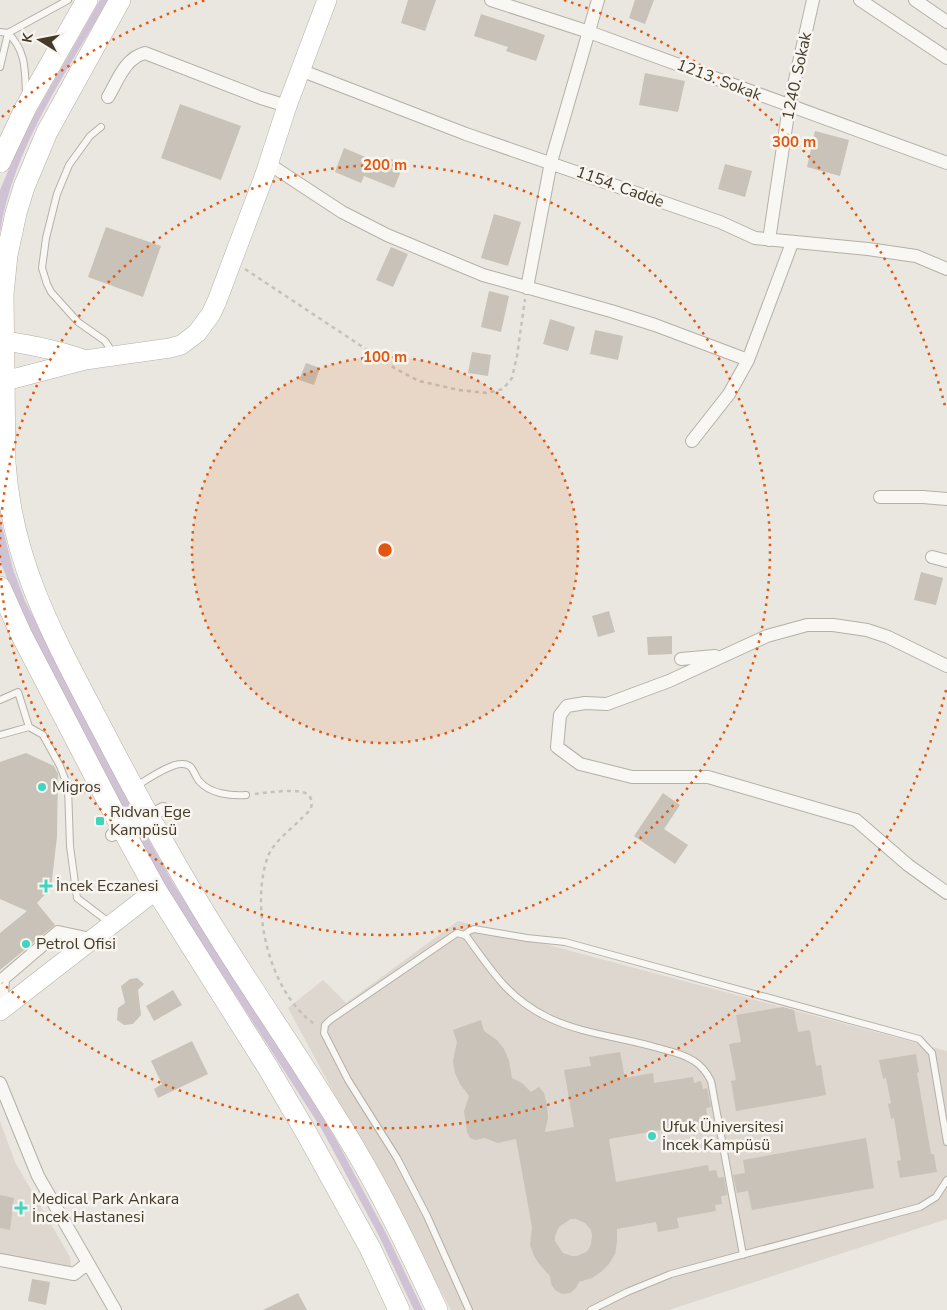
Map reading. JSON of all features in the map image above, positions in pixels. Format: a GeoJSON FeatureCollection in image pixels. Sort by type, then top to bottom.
{"type":"FeatureCollection","features":[{"type":"Feature","properties":{"kind":"main road"},"geometry":{"type":"LineString","coordinates":[[0,162],[26,107],[87,0]]}},
{"type":"Feature","properties":{"kind":"main road"},"geometry":{"type":"LineString","coordinates":[[120,0],[47,132],[24,186],[12,232],[3,294],[2,341],[7,490],[13,527],[22,560],[49,627],[133,788],[156,812],[161,840],[221,940],[359,1156],[396,1225],[437,1310]]}},
{"type":"Feature","properties":{"kind":"main road"},"geometry":{"type":"LineString","coordinates":[[3,382],[84,360],[170,348],[190,339],[197,333],[211,314],[233,262],[269,164],[287,106],[327,0]]}},
{"type":"Feature","properties":{"kind":"main road"},"geometry":{"type":"LineString","coordinates":[[2,341],[43,347],[67,353],[84,360]]}},
{"type":"Feature","properties":{"kind":"main road"},"geometry":{"type":"LineString","coordinates":[[0,587],[118,833],[156,890],[307,1134],[366,1240],[400,1310]]}},
{"type":"Feature","properties":{"kind":"main road"},"geometry":{"type":"LineString","coordinates":[[0,1010],[156,890]]}},
{"type":"Feature","properties":{"kind":"street","name":"1213. Sokak"},"geometry":{"type":"LineString","coordinates":[[490,0],[589,32],[947,163]]}},
{"type":"Feature","properties":{"kind":"street"},"geometry":{"type":"LineString","coordinates":[[527,288],[551,162],[598,0]]}},
{"type":"Feature","properties":{"kind":"street","name":"1240. Sokak"},"geometry":{"type":"LineString","coordinates":[[769,240],[789,106],[813,0]]}},
{"type":"Feature","properties":{"kind":"street"},"geometry":{"type":"LineString","coordinates":[[860,0],[947,58]]}},
{"type":"Feature","properties":{"kind":"street"},"geometry":{"type":"LineString","coordinates":[[915,0],[947,22]]}},
{"type":"Feature","properties":{"kind":"street"},"geometry":{"type":"LineString","coordinates":[[108,97],[127,63],[137,54],[145,53],[261,98],[287,106]]}},
{"type":"Feature","properties":{"kind":"street","name":"1154. Cadde"},"geometry":{"type":"LineString","coordinates":[[300,70],[466,134],[720,222],[755,238],[868,249],[916,256],[947,269]]}},
{"type":"Feature","properties":{"kind":"street"},"geometry":{"type":"LineString","coordinates":[[269,164],[342,212],[387,235],[483,276],[555,294],[646,322],[748,360]]}},
{"type":"Feature","properties":{"kind":"street"},"geometry":{"type":"LineString","coordinates":[[692,441],[729,394],[748,360],[792,243]]}},
{"type":"Feature","properties":{"kind":"street"},"geometry":{"type":"LineString","coordinates":[[880,497],[923,496],[947,499]]}},
{"type":"Feature","properties":{"kind":"street"},"geometry":{"type":"LineString","coordinates":[[932,557],[947,561]]}},
{"type":"Feature","properties":{"kind":"street"},"geometry":{"type":"LineString","coordinates":[[947,666],[888,637],[867,630],[833,625],[807,625],[767,636],[669,681],[607,704],[585,703],[567,706],[560,715],[557,747],[580,764],[632,777],[708,777],[856,820],[908,865],[947,893]]}},
{"type":"Feature","properties":{"kind":"street"},"geometry":{"type":"LineString","coordinates":[[681,659],[730,653]]}},
{"type":"Feature","properties":{"kind":"street"},"geometry":{"type":"LineString","coordinates":[[118,833],[156,812]]}},
{"type":"Feature","properties":{"kind":"street"},"geometry":{"type":"LineString","coordinates":[[0,1010],[3,979],[58,932],[91,939]]}},
{"type":"Feature","properties":{"kind":"street"},"geometry":{"type":"LineString","coordinates":[[0,1083],[38,1176],[115,1310]]}},
{"type":"Feature","properties":{"kind":"street"},"geometry":{"type":"LineString","coordinates":[[0,1260],[74,1274],[88,1263]]}},
{"type":"Feature","properties":{"kind":"lane"},"geometry":{"type":"LineString","coordinates":[[0,32],[8,32],[68,0]]}},
{"type":"Feature","properties":{"kind":"lane"},"geometry":{"type":"LineString","coordinates":[[0,67],[8,32]]}},
{"type":"Feature","properties":{"kind":"lane"},"geometry":{"type":"LineString","coordinates":[[8,32],[16,41],[22,55],[26,107]]}},
{"type":"Feature","properties":{"kind":"lane"},"geometry":{"type":"LineString","coordinates":[[101,127],[90,136],[69,165],[57,194],[46,238],[42,268],[51,292],[78,322],[105,341],[109,346],[111,357]]}},
{"type":"Feature","properties":{"kind":"lane"},"geometry":{"type":"LineString","coordinates":[[0,700],[18,692],[29,727]]}},
{"type":"Feature","properties":{"kind":"lane"},"geometry":{"type":"LineString","coordinates":[[0,735],[29,727],[44,735],[60,766],[68,787],[70,846],[77,898],[111,924]]}},
{"type":"Feature","properties":{"kind":"lane"},"geometry":{"type":"LineString","coordinates":[[133,788],[175,765],[184,764],[192,767],[199,781],[214,791],[231,795],[246,794]]}},
{"type":"Feature","properties":{"kind":"lane"},"geometry":{"type":"LineString","coordinates":[[464,935],[474,929],[565,942],[919,1039],[932,1053],[947,1142]]}},
{"type":"Feature","properties":{"kind":"lane"},"geometry":{"type":"LineString","coordinates":[[468,1310],[427,1216],[397,1158],[348,1080],[324,1036],[324,1028],[330,1020],[454,934],[461,933],[464,935],[500,982],[534,1010],[575,1028],[642,1043],[684,1056],[692,1059],[704,1070],[711,1081],[743,1255]]}},
{"type":"Feature","properties":{"kind":"lane"},"geometry":{"type":"LineString","coordinates":[[591,1310],[627,1292],[671,1274],[920,1207],[936,1197],[947,1180]]}},
{"type":"Feature","properties":{"kind":"path"},"geometry":{"type":"LineString","coordinates":[[233,262],[396,369],[419,381],[459,390],[487,393],[503,389],[512,378],[527,288]]}},
{"type":"Feature","properties":{"kind":"path"},"geometry":{"type":"LineString","coordinates":[[246,794],[300,791],[307,794],[312,801],[310,810],[272,848],[266,860],[263,877],[262,910],[267,949],[280,983],[303,1015],[316,1025],[324,1028]]}},
{"type":"Feature","properties":{"kind":"shaded area"},"geometry":{"type":"Polygon","coordinates":[[[100,0],[108,0],[43,112],[16,171],[0,233],[0,190],[8,171],[27,128],[100,0]]]}},
{"type":"Feature","properties":{"kind":"shaded area"},"geometry":{"type":"Polygon","coordinates":[[[0,518],[13,569],[25,601],[139,822],[173,883],[292,1066],[338,1143],[388,1237],[423,1310],[414,1310],[378,1234],[321,1128],[164,884],[130,826],[28,626],[11,588],[0,561],[0,518]]]}},
{"type":"Feature","properties":{"kind":"shaded area","name":"Ufuk Üniversitesi İncek Kampüsü"},"geometry":{"type":"Polygon","coordinates":[[[458,921],[947,1051],[947,1219],[669,1310],[451,1310],[288,1008],[323,980],[346,1003],[458,921]]]}},
{"type":"Feature","properties":{"kind":"shaded area","name":"Medical Park Ankara İncek Hastanesi"},"geometry":{"type":"Polygon","coordinates":[[[0,1121],[15,1162],[70,1257],[71,1267],[0,1254],[0,1121]]]}},
{"type":"Feature","properties":{"kind":"building"},"geometry":{"type":"Polygon","coordinates":[[[408,0],[436,0],[425,31],[401,23],[408,0]]]}},
{"type":"Feature","properties":{"kind":"building"},"geometry":{"type":"Polygon","coordinates":[[[635,0],[654,0],[645,24],[629,18],[635,0]]]}},
{"type":"Feature","properties":{"kind":"building"},"geometry":{"type":"Polygon","coordinates":[[[481,14],[545,35],[536,61],[506,51],[508,47],[474,36],[481,14]]]}},
{"type":"Feature","properties":{"kind":"building"},"geometry":{"type":"Polygon","coordinates":[[[645,73],[685,81],[678,112],[639,105],[645,73]]]}},
{"type":"Feature","properties":{"kind":"building"},"geometry":{"type":"Polygon","coordinates":[[[180,104],[241,126],[221,180],[161,158],[180,104]]]}},
{"type":"Feature","properties":{"kind":"building"},"geometry":{"type":"Polygon","coordinates":[[[815,131],[849,140],[840,176],[807,167],[815,131]]]}},
{"type":"Feature","properties":{"kind":"building"},"geometry":{"type":"Polygon","coordinates":[[[344,148],[380,163],[383,156],[404,164],[394,188],[364,176],[361,183],[335,172],[344,148]]]}},
{"type":"Feature","properties":{"kind":"building"},"geometry":{"type":"Polygon","coordinates":[[[725,164],[752,171],[745,197],[718,189],[725,164]]]}},
{"type":"Feature","properties":{"kind":"building"},"geometry":{"type":"Polygon","coordinates":[[[494,214],[521,222],[508,266],[481,258],[494,214]]]}},
{"type":"Feature","properties":{"kind":"building"},"geometry":{"type":"Polygon","coordinates":[[[106,227],[161,246],[143,297],[88,277],[106,227]]]}},
{"type":"Feature","properties":{"kind":"building"},"geometry":{"type":"Polygon","coordinates":[[[391,247],[408,254],[393,287],[376,280],[391,247]]]}},
{"type":"Feature","properties":{"kind":"building"},"geometry":{"type":"Polygon","coordinates":[[[489,291],[509,296],[501,332],[481,327],[489,291]]]}},
{"type":"Feature","properties":{"kind":"building"},"geometry":{"type":"Polygon","coordinates":[[[550,319],[575,327],[568,351],[543,344],[550,319]]]}},
{"type":"Feature","properties":{"kind":"building"},"geometry":{"type":"Polygon","coordinates":[[[595,330],[623,336],[618,360],[590,354],[595,330]]]}},
{"type":"Feature","properties":{"kind":"building"},"geometry":{"type":"Polygon","coordinates":[[[472,352],[491,355],[488,376],[468,373],[472,352]]]}},
{"type":"Feature","properties":{"kind":"building"},"geometry":{"type":"Polygon","coordinates":[[[306,363],[320,368],[314,385],[299,380],[306,363]]]}},
{"type":"Feature","properties":{"kind":"building"},"geometry":{"type":"Polygon","coordinates":[[[921,572],[943,578],[936,605],[914,600],[921,572]]]}},
{"type":"Feature","properties":{"kind":"building"},"geometry":{"type":"Polygon","coordinates":[[[609,611],[615,632],[598,637],[592,616],[609,611]]]}},
{"type":"Feature","properties":{"kind":"building"},"geometry":{"type":"Polygon","coordinates":[[[672,636],[672,654],[648,655],[647,637],[672,636]]]}},
{"type":"Feature","properties":{"kind":"building"},"geometry":{"type":"Polygon","coordinates":[[[26,753],[54,766],[58,774],[57,837],[51,888],[37,903],[55,925],[0,970],[0,933],[27,911],[0,899],[0,762],[26,753]]]}},
{"type":"Feature","properties":{"kind":"building"},"geometry":{"type":"Polygon","coordinates":[[[663,793],[680,805],[664,829],[688,845],[675,864],[634,836],[663,793]]]}},
{"type":"Feature","properties":{"kind":"building"},"geometry":{"type":"Polygon","coordinates":[[[137,978],[144,984],[138,990],[141,1015],[133,1024],[124,1025],[117,1020],[118,1008],[125,1003],[121,986],[130,979],[137,978]]]}},
{"type":"Feature","properties":{"kind":"building"},"geometry":{"type":"Polygon","coordinates":[[[173,990],[182,1005],[154,1021],[146,1006],[173,990]]]}},
{"type":"Feature","properties":{"kind":"building"},"geometry":{"type":"Polygon","coordinates":[[[783,1007],[794,1010],[798,1032],[810,1030],[816,1066],[821,1065],[826,1095],[736,1111],[731,1081],[736,1080],[729,1044],[741,1042],[736,1015],[783,1007]]]}},
{"type":"Feature","properties":{"kind":"building"},"geometry":{"type":"Polygon","coordinates":[[[481,1020],[484,1031],[497,1040],[504,1049],[509,1061],[512,1078],[522,1083],[531,1092],[539,1087],[544,1093],[548,1118],[545,1132],[574,1127],[564,1070],[591,1066],[589,1057],[620,1052],[625,1078],[653,1073],[654,1083],[693,1077],[694,1083],[701,1081],[703,1089],[707,1088],[711,1107],[706,1108],[707,1115],[699,1117],[700,1123],[609,1139],[616,1182],[708,1165],[709,1171],[716,1170],[718,1178],[724,1177],[727,1195],[721,1196],[722,1204],[715,1205],[716,1211],[677,1218],[679,1228],[658,1232],[656,1222],[617,1229],[615,1254],[601,1272],[592,1278],[579,1282],[570,1293],[562,1294],[555,1290],[551,1284],[550,1276],[534,1256],[530,1245],[532,1227],[516,1139],[498,1143],[485,1138],[475,1140],[470,1138],[467,1132],[464,1111],[469,1096],[455,1073],[453,1061],[457,1042],[453,1030],[481,1020]],[[571,1219],[559,1227],[555,1236],[555,1241],[563,1253],[572,1256],[577,1256],[589,1249],[592,1235],[591,1230],[585,1223],[571,1219]]]}},
{"type":"Feature","properties":{"kind":"building"},"geometry":{"type":"Polygon","coordinates":[[[192,1041],[208,1074],[158,1098],[154,1089],[162,1084],[151,1061],[192,1041]]]}},
{"type":"Feature","properties":{"kind":"building"},"geometry":{"type":"Polygon","coordinates":[[[916,1054],[919,1072],[917,1073],[931,1154],[934,1154],[937,1172],[900,1178],[897,1161],[901,1160],[894,1118],[891,1119],[888,1104],[891,1103],[886,1078],[883,1079],[879,1060],[916,1054]]]}},
{"type":"Feature","properties":{"kind":"building"},"geometry":{"type":"Polygon","coordinates":[[[866,1138],[874,1188],[752,1210],[748,1191],[737,1193],[733,1175],[745,1173],[743,1160],[866,1138]]]}},
{"type":"Feature","properties":{"kind":"building"},"geometry":{"type":"Polygon","coordinates":[[[0,1195],[14,1198],[10,1230],[0,1228],[0,1195]]]}},
{"type":"Feature","properties":{"kind":"building"},"geometry":{"type":"Polygon","coordinates":[[[32,1279],[50,1282],[46,1305],[28,1301],[32,1279]]]}},
{"type":"Feature","properties":{"kind":"building"},"geometry":{"type":"Polygon","coordinates":[[[298,1293],[307,1310],[263,1310],[298,1293]]]}},
{"type":"Feature","properties":{"kind":"place","name":"Migros"},"geometry":{"type":"Point","coordinates":[42,787]}},
{"type":"Feature","properties":{"kind":"place","name":"Rıdvan Ege Kampüsü"},"geometry":{"type":"Point","coordinates":[100,821]}},
{"type":"Feature","properties":{"kind":"place","name":"İncek Eczanesi"},"geometry":{"type":"Point","coordinates":[46,886]}},
{"type":"Feature","properties":{"kind":"place","name":"Petrol Ofisi"},"geometry":{"type":"Point","coordinates":[26,944]}},
{"type":"Feature","properties":{"kind":"place","name":"Ufuk Üniversitesi İncek Kampüsü"},"geometry":{"type":"Point","coordinates":[652,1136]}},
{"type":"Feature","properties":{"kind":"place","name":"Medical Park Ankara İncek Hastanesi"},"geometry":{"type":"Point","coordinates":[21,1208]}}]}
